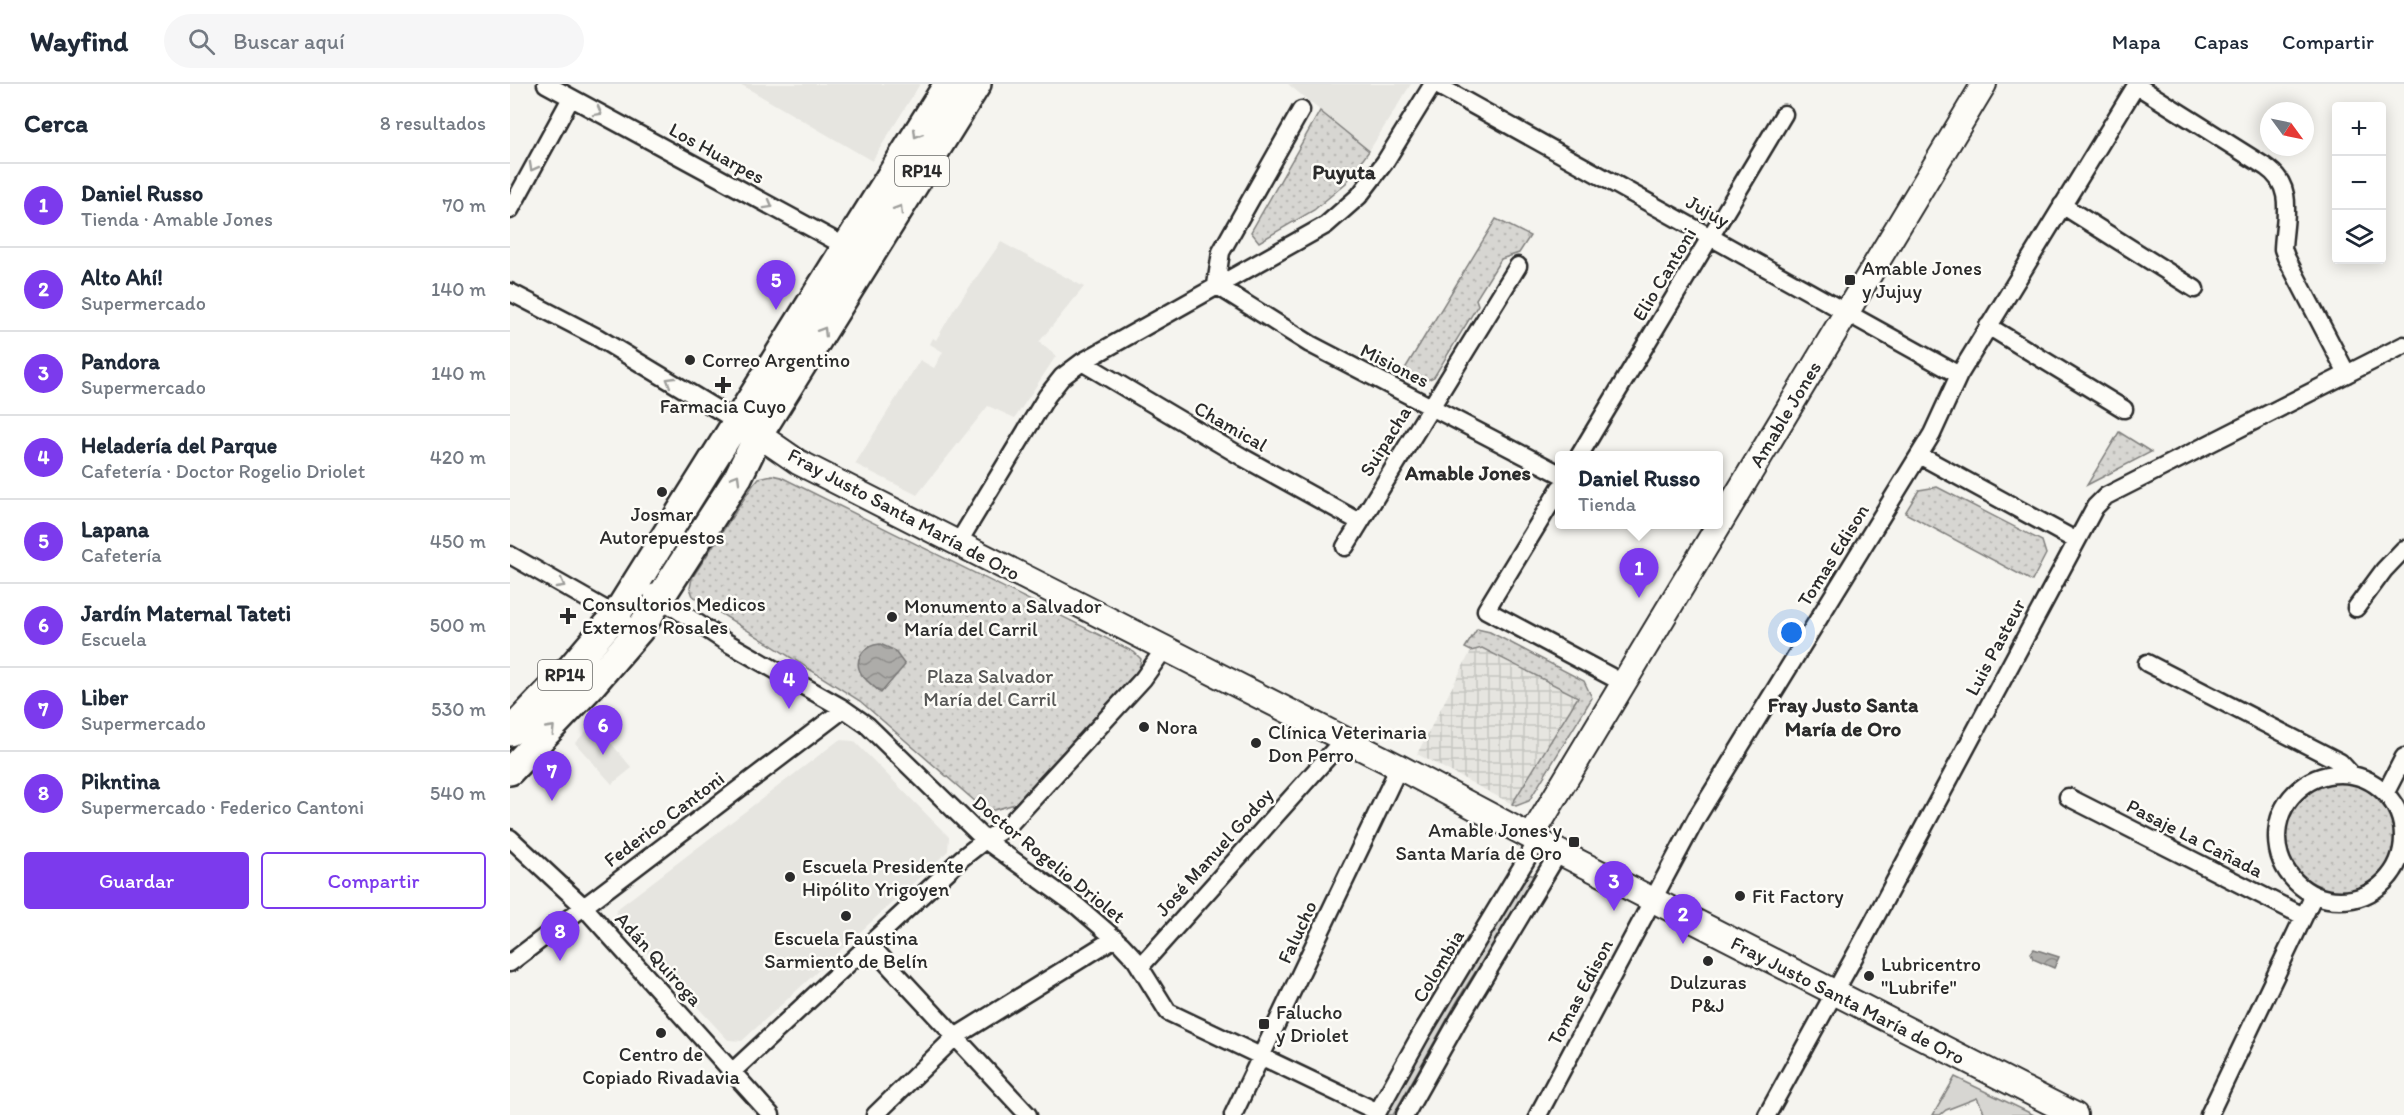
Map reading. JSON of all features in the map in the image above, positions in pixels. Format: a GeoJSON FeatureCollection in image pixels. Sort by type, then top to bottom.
{"type":"FeatureCollection","features":[{"type":"Feature","properties":{"kind":"main road","name":"RP14"},"geometry":{"type":"LineString","coordinates":[[510,732],[571,668],[616,615],[749,428],[857,253],[948,84]]}},
{"type":"Feature","properties":{"kind":"main road","name":"RP14"},"geometry":{"type":"LineString","coordinates":[[857,253],[976,84]]}},
{"type":"Feature","properties":{"kind":"main road","name":"Amable Jones"},"geometry":{"type":"LineString","coordinates":[[1723,517],[1984,84]]}},
{"type":"Feature","properties":{"kind":"main road","name":"RP14"},"geometry":{"type":"LineString","coordinates":[[510,771],[595,682],[640,629],[738,477],[749,428]]}},
{"type":"Feature","properties":{"kind":"main road","name":"Fray Justo Santa María de Oro"},"geometry":{"type":"LineString","coordinates":[[749,428],[798,462],[1399,766],[1559,852],[2074,1115]]}},
{"type":"Feature","properties":{"kind":"main road","name":"Amable Jones"},"geometry":{"type":"LineString","coordinates":[[1534,839],[1623,683],[1716,529]]}},
{"type":"Feature","properties":{"kind":"street","name":"Los Huarpes"},"geometry":{"type":"LineString","coordinates":[[546,84],[857,253]]}},
{"type":"Feature","properties":{"kind":"street"},"geometry":{"type":"LineString","coordinates":[[958,543],[1037,410],[1062,377],[1082,362],[1326,225],[1359,196],[1385,162],[1434,84]]}},
{"type":"Feature","properties":{"kind":"street","name":"Jujuy"},"geometry":{"type":"LineString","coordinates":[[1434,84],[1959,375]]}},
{"type":"Feature","properties":{"kind":"street"},"geometry":{"type":"LineString","coordinates":[[2137,85],[2266,167],[2280,179],[2286,201],[2283,249],[2347,374]]}},
{"type":"Feature","properties":{"kind":"street","name":"Tomas Edison"},"geometry":{"type":"LineString","coordinates":[[1538,1115],[1697,817],[1919,456],[1932,434],[1959,375],[2137,85]]}},
{"type":"Feature","properties":{"kind":"street"},"geometry":{"type":"LineString","coordinates":[[510,210],[571,98]]}},
{"type":"Feature","properties":{"kind":"street"},"geometry":{"type":"LineString","coordinates":[[1216,285],[1221,252],[1301,110]]}},
{"type":"Feature","properties":{"kind":"street","name":"Elio Cantoni"},"geometry":{"type":"LineString","coordinates":[[1582,451],[1784,114]]}},
{"type":"Feature","properties":{"kind":"street"},"geometry":{"type":"LineString","coordinates":[[2062,205],[2195,289]]}},
{"type":"Feature","properties":{"kind":"street","name":"Suipacha"},"geometry":{"type":"LineString","coordinates":[[1345,547],[1518,266]]}},
{"type":"Feature","properties":{"kind":"street","name":"Misiones"},"geometry":{"type":"LineString","coordinates":[[1216,285],[1310,344],[1555,471]]}},
{"type":"Feature","properties":{"kind":"street","name":"Fray Justo Santa María de Oro"},"geometry":{"type":"LineString","coordinates":[[510,292],[597,337],[749,428]]}},
{"type":"Feature","properties":{"kind":"street"},"geometry":{"type":"LineString","coordinates":[[1988,326],[2124,409]]}},
{"type":"Feature","properties":{"kind":"street","name":"Luis Pasteur"},"geometry":{"type":"LineString","coordinates":[[1767,1115],[2095,507],[2106,496],[2404,345]]}},
{"type":"Feature","properties":{"kind":"street","name":"Chamical"},"geometry":{"type":"LineString","coordinates":[[1082,362],[1244,458],[1360,522]]}},
{"type":"Feature","properties":{"kind":"street"},"geometry":{"type":"LineString","coordinates":[[1919,456],[2076,540]]}},
{"type":"Feature","properties":{"kind":"street"},"geometry":{"type":"LineString","coordinates":[[1555,496],[1486,610],[1623,683]]}},
{"type":"Feature","properties":{"kind":"street"},"geometry":{"type":"LineString","coordinates":[[2356,608],[2384,570],[2404,549]]}},
{"type":"Feature","properties":{"kind":"street"},"geometry":{"type":"LineString","coordinates":[[510,555],[640,629]]}},
{"type":"Feature","properties":{"kind":"street","name":"Doctor Rogelio Driolet"},"geometry":{"type":"LineString","coordinates":[[637,583],[726,642],[844,709],[873,730],[985,840],[1077,906],[1115,938],[1140,967],[1168,1012],[1377,1113]]}},
{"type":"Feature","properties":{"kind":"street"},"geometry":{"type":"LineString","coordinates":[[733,1071],[962,858],[1016,819],[1143,679],[1165,648]]}},
{"type":"Feature","properties":{"kind":"street"},"geometry":{"type":"LineString","coordinates":[[2147,663],[2340,762],[2351,774]]}},
{"type":"Feature","properties":{"kind":"street","name":"Federico Cantoni"},"geometry":{"type":"LineString","coordinates":[[510,963],[844,709]]}},
{"type":"Feature","properties":{"kind":"street","name":"José Manuel Godoy"},"geometry":{"type":"LineString","coordinates":[[1140,967],[1344,739]]}},
{"type":"Feature","properties":{"kind":"street"},"geometry":{"type":"LineString","coordinates":[[2395,800],[2370,780],[2351,774],[2328,775],[2307,783],[2295,792],[2286,804],[2279,818],[2276,833],[2282,863],[2290,876],[2301,887],[2314,894],[2342,900],[2370,893],[2392,873],[2398,861],[2403,832],[2395,800],[2404,758]]}},
{"type":"Feature","properties":{"kind":"street","name":"Falucho"},"geometry":{"type":"LineString","coordinates":[[1233,1115],[1399,766]]}},
{"type":"Feature","properties":{"kind":"street","name":"Pasaje La Cañada"},"geometry":{"type":"LineString","coordinates":[[2068,797],[2303,916]]}},
{"type":"Feature","properties":{"kind":"street","name":"Adán Quiroga"},"geometry":{"type":"LineString","coordinates":[[510,837],[584,907],[771,1115]]}},
{"type":"Feature","properties":{"kind":"street","name":"Colombia"},"geometry":{"type":"LineString","coordinates":[[1377,1113],[1534,839]]}},
{"type":"Feature","properties":{"kind":"street"},"geometry":{"type":"LineString","coordinates":[[1405,1115],[1459,1019],[1559,852]]}},
{"type":"Feature","properties":{"kind":"street"},"geometry":{"type":"LineString","coordinates":[[2209,1115],[2314,894]]}},
{"type":"Feature","properties":{"kind":"street"},"geometry":{"type":"LineString","coordinates":[[875,1115],[955,1037],[1115,938]]}},
{"type":"Feature","properties":{"kind":"street"},"geometry":{"type":"LineString","coordinates":[[869,944],[1028,1115]]}},
{"type":"Feature","properties":{"kind":"shaded area"},"geometry":{"type":"Polygon","coordinates":[[[740,84],[920,84],[872,161],[740,84]]]}},
{"type":"Feature","properties":{"kind":"shaded area"},"geometry":{"type":"Polygon","coordinates":[[[1288,84],[1411,84],[1369,151],[1288,84]]]}},
{"type":"Feature","properties":{"kind":"shaded area"},"geometry":{"type":"Polygon","coordinates":[[[1001,242],[1084,287],[1039,342],[1056,356],[1015,418],[988,406],[917,495],[855,464],[920,360],[934,368],[943,352],[930,344],[933,338],[936,340],[953,311],[1001,242]]]}},
{"type":"Feature","properties":{"kind":"shaded area"},"geometry":{"type":"Polygon","coordinates":[[[1482,648],[1578,697],[1512,804],[1417,754],[1471,651],[1482,648]]]}},
{"type":"Feature","properties":{"kind":"shaded area"},"geometry":{"type":"Polygon","coordinates":[[[594,723],[632,768],[612,784],[575,743],[594,723]]]}},
{"type":"Feature","properties":{"kind":"shaded area","name":"Escuela Presidente Hipólito Yrigoyen"},"geometry":{"type":"Polygon","coordinates":[[[839,740],[854,741],[949,837],[948,851],[742,1041],[728,1040],[615,918],[617,909],[839,740]]]}},
{"type":"Feature","properties":{"kind":"green space"},"geometry":{"type":"Polygon","coordinates":[[[1320,111],[1369,151],[1346,183],[1314,210],[1259,242],[1251,232],[1320,111]]]}},
{"type":"Feature","properties":{"kind":"green space"},"geometry":{"type":"Polygon","coordinates":[[[1496,219],[1530,236],[1519,253],[1501,259],[1476,299],[1478,305],[1434,377],[1423,382],[1403,372],[1496,219]]]}},
{"type":"Feature","properties":{"kind":"green space"},"geometry":{"type":"Polygon","coordinates":[[[2119,432],[2151,452],[2087,485],[2119,432]]]}},
{"type":"Feature","properties":{"kind":"green space","name":"Plaza Salvador María del Carril"},"geometry":{"type":"Polygon","coordinates":[[[772,475],[781,477],[1134,652],[1141,659],[1139,669],[1015,804],[994,810],[984,809],[860,701],[693,596],[690,588],[692,578],[753,485],[759,478],[772,475]]]}},
{"type":"Feature","properties":{"kind":"green space"},"geometry":{"type":"Polygon","coordinates":[[[1937,487],[2042,541],[2046,554],[2032,581],[1905,513],[1919,490],[1937,487]]]}},
{"type":"Feature","properties":{"kind":"green space"},"geometry":{"type":"Polygon","coordinates":[[[1477,629],[1490,632],[1584,681],[1592,698],[1529,801],[1516,806],[1512,804],[1578,697],[1482,648],[1471,651],[1465,648],[1477,629]]]}},
{"type":"Feature","properties":{"kind":"green space"},"geometry":{"type":"Polygon","coordinates":[[[2340,783],[2361,787],[2378,799],[2390,816],[2394,837],[2390,858],[2378,875],[2361,887],[2340,891],[2319,887],[2302,875],[2290,858],[2286,837],[2290,816],[2302,799],[2319,787],[2340,783]]]}},
{"type":"Feature","properties":{"kind":"green space"},"geometry":{"type":"Polygon","coordinates":[[[1527,874],[1532,875],[1533,881],[1462,993],[1393,1115],[1383,1115],[1527,874]]]}},
{"type":"Feature","properties":{"kind":"green space"},"geometry":{"type":"Polygon","coordinates":[[[1955,1077],[2034,1115],[1978,1115],[1984,1112],[1977,1098],[1946,1110],[1940,1115],[1933,1115],[1955,1077]]]}},
{"type":"Feature","properties":{"kind":"water"},"geometry":{"type":"Polygon","coordinates":[[[880,644],[894,650],[905,665],[881,693],[862,675],[858,664],[865,650],[880,644]]]}},
{"type":"Feature","properties":{"kind":"water"},"geometry":{"type":"Polygon","coordinates":[[[2034,949],[2059,957],[2054,968],[2033,959],[2031,953],[2034,949]]]}},
{"type":"Feature","properties":{"kind":"place","name":"Amable Jones y Jujuy"},"geometry":{"type":"Point","coordinates":[1850,280]}},
{"type":"Feature","properties":{"kind":"place","name":"Lapana"},"geometry":{"type":"Point","coordinates":[776,310]}},
{"type":"Feature","properties":{"kind":"place","name":"Correo Argentino"},"geometry":{"type":"Point","coordinates":[690,360]}},
{"type":"Feature","properties":{"kind":"place","name":"Farmacia Cuyo"},"geometry":{"type":"Point","coordinates":[723,385]}},
{"type":"Feature","properties":{"kind":"place","name":"Josmar Autorepuestos"},"geometry":{"type":"Point","coordinates":[662,492]}},
{"type":"Feature","properties":{"kind":"place","name":"Daniel Russo"},"geometry":{"type":"Point","coordinates":[1639,598]}},
{"type":"Feature","properties":{"kind":"place","name":"Consultorios Medicos Externos Rosales"},"geometry":{"type":"Point","coordinates":[568,616]}},
{"type":"Feature","properties":{"kind":"place","name":"Monumento a Salvador María del Carril"},"geometry":{"type":"Point","coordinates":[892,617]}},
{"type":"Feature","properties":{"kind":"place","name":"Heladería del Parque"},"geometry":{"type":"Point","coordinates":[789,709]}},
{"type":"Feature","properties":{"kind":"place","name":"Nora"},"geometry":{"type":"Point","coordinates":[1144,727]}},
{"type":"Feature","properties":{"kind":"place","name":"Clínica Veterinaria Don Perro"},"geometry":{"type":"Point","coordinates":[1256,743]}},
{"type":"Feature","properties":{"kind":"place","name":"Jardín Maternal Tateti"},"geometry":{"type":"Point","coordinates":[603,755]}},
{"type":"Feature","properties":{"kind":"place","name":"Liber"},"geometry":{"type":"Point","coordinates":[552,801]}},
{"type":"Feature","properties":{"kind":"place","name":"Amable Jones y Santa María de Oro"},"geometry":{"type":"Point","coordinates":[1574,842]}},
{"type":"Feature","properties":{"kind":"place","name":"Escuela Presidente Hipólito Yrigoyen"},"geometry":{"type":"Point","coordinates":[790,877]}},
{"type":"Feature","properties":{"kind":"place","name":"Fit Factory"},"geometry":{"type":"Point","coordinates":[1740,896]}},
{"type":"Feature","properties":{"kind":"place","name":"Pandora"},"geometry":{"type":"Point","coordinates":[1614,911]}},
{"type":"Feature","properties":{"kind":"place","name":"Escuela Faustina Sarmiento de Belín"},"geometry":{"type":"Point","coordinates":[846,916]}},
{"type":"Feature","properties":{"kind":"place","name":"Alto Ahí!"},"geometry":{"type":"Point","coordinates":[1683,944]}},
{"type":"Feature","properties":{"kind":"place","name":"Pikntina"},"geometry":{"type":"Point","coordinates":[560,961]}},
{"type":"Feature","properties":{"kind":"place","name":"Dulzuras P&J"},"geometry":{"type":"Point","coordinates":[1708,961]}},
{"type":"Feature","properties":{"kind":"place","name":"Lubricentro \"Lubrife\""},"geometry":{"type":"Point","coordinates":[1869,976]}},
{"type":"Feature","properties":{"kind":"place","name":"Falucho y Driolet"},"geometry":{"type":"Point","coordinates":[1264,1024]}},
{"type":"Feature","properties":{"kind":"place","name":"Centro de Copiado Rivadavia"},"geometry":{"type":"Point","coordinates":[661,1033]}},
{"type":"Feature","properties":{"kind":"district","name":"Puyuta"},"geometry":{"type":"Point","coordinates":[1344,171]}},
{"type":"Feature","properties":{"kind":"district","name":"Amable Jones"},"geometry":{"type":"Point","coordinates":[1468,472]}},
{"type":"Feature","properties":{"kind":"district","name":"Fray Justo Santa María de Oro"},"geometry":{"type":"Point","coordinates":[1843,716]}}]}
